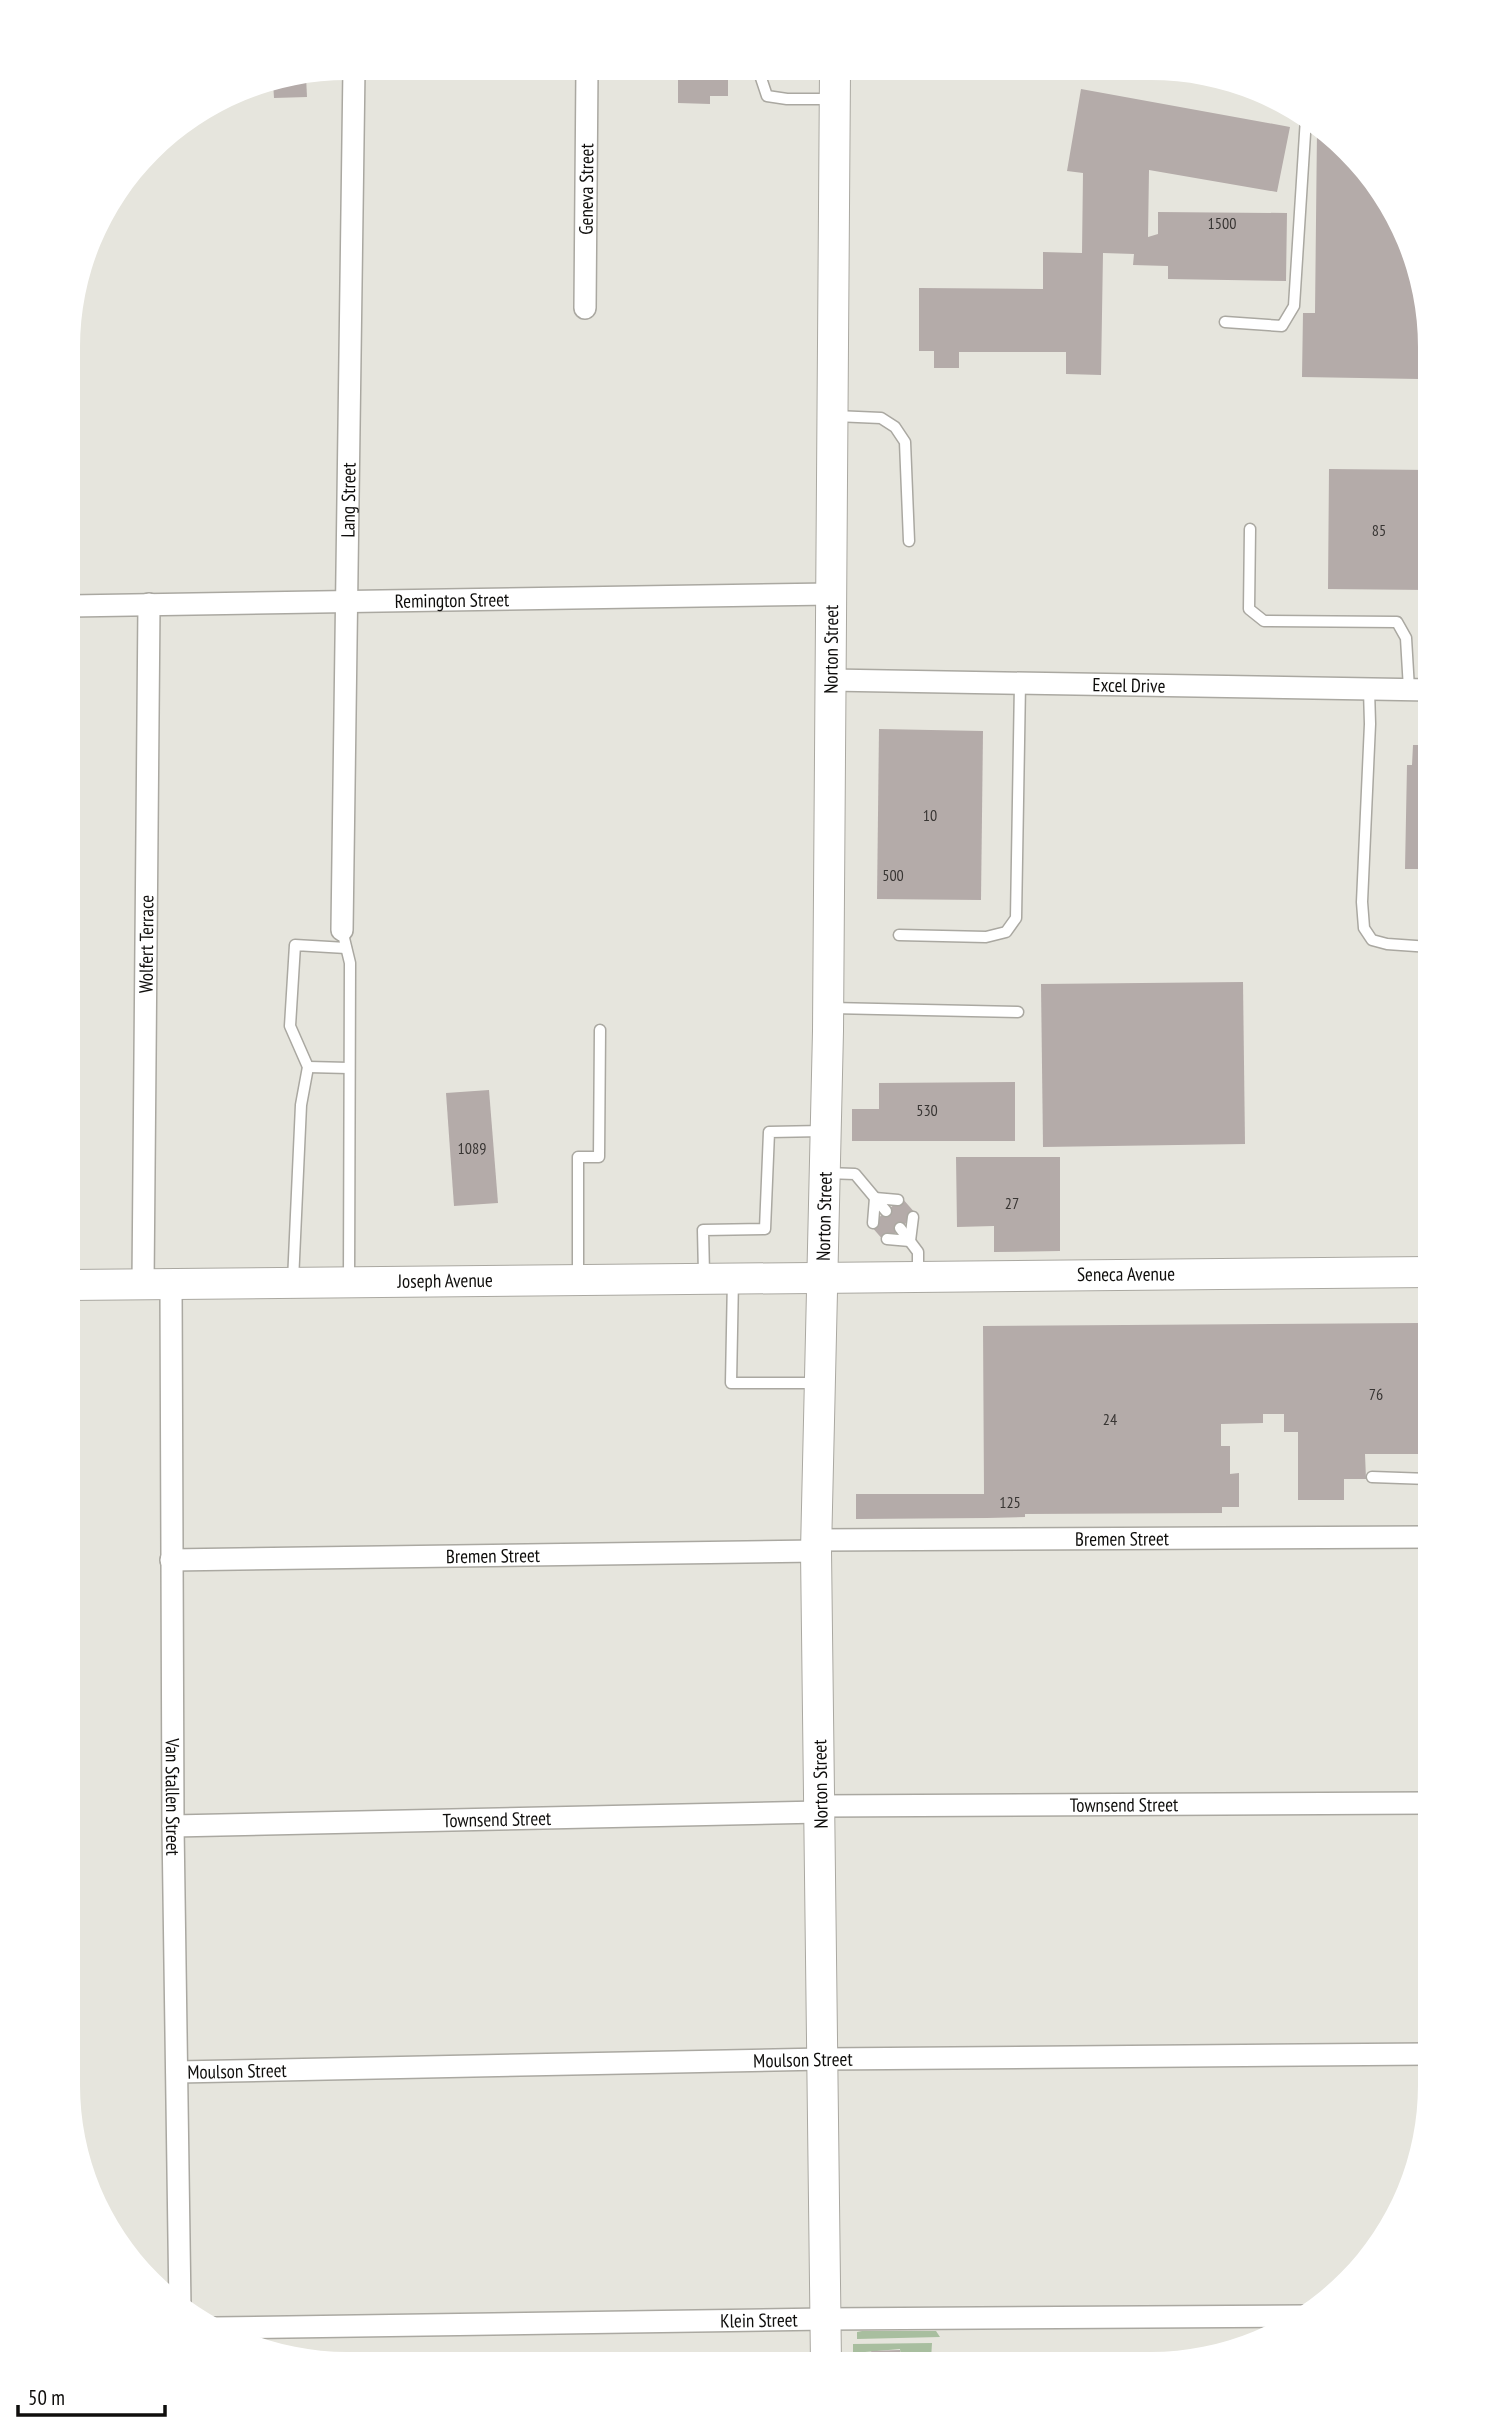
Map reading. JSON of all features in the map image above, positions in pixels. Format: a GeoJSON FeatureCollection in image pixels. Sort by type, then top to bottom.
{"type":"FeatureCollection","features":[{"type":"Feature","properties":{"kind":"main road","name":"Norton Street"},"geometry":{"type":"LineString","coordinates":[[826,2352],[816,1545],[828,1007],[835,84]]}},
{"type":"Feature","properties":{"kind":"main road","name":"Seneca Avenue"},"geometry":{"type":"LineString","coordinates":[[821,1275],[1418,1272]]}},
{"type":"Feature","properties":{"kind":"main road","name":"Joseph Avenue"},"geometry":{"type":"LineString","coordinates":[[80,1285],[704,1279],[821,1275]]}},
{"type":"Feature","properties":{"kind":"street","name":"Lang Street"},"geometry":{"type":"LineString","coordinates":[[344,939],[354,80]]}},
{"type":"Feature","properties":{"kind":"street","name":"Geneva Street"},"geometry":{"type":"LineString","coordinates":[[584,307],[587,80]]}},
{"type":"Feature","properties":{"kind":"street","name":"Remington Street"},"geometry":{"type":"LineString","coordinates":[[80,606],[831,594]]}},
{"type":"Feature","properties":{"kind":"street","name":"Wolfert Terrace"},"geometry":{"type":"LineString","coordinates":[[149,604],[157,1284]]}},
{"type":"Feature","properties":{"kind":"street","name":"Excel Drive"},"geometry":{"type":"LineString","coordinates":[[830,680],[1418,690]]}},
{"type":"Feature","properties":{"kind":"street","name":"Van Stallen Street"},"geometry":{"type":"LineString","coordinates":[[157,1284],[171,1560],[180,2293]]}},
{"type":"Feature","properties":{"kind":"street","name":"Bremen Street"},"geometry":{"type":"LineString","coordinates":[[171,1560],[816,1545],[1418,1537]]}},
{"type":"Feature","properties":{"kind":"street","name":"Townsend Street"},"geometry":{"type":"LineString","coordinates":[[173,1826],[820,1809],[1418,1803]]}},
{"type":"Feature","properties":{"kind":"street","name":"Moulson Street"},"geometry":{"type":"LineString","coordinates":[[177,2072],[823,2059],[1418,2054]]}},
{"type":"Feature","properties":{"kind":"street","name":"Klein Street"},"geometry":{"type":"LineString","coordinates":[[238,2329],[825,2319],[1285,2316]]}},
{"type":"Feature","properties":{"kind":"lane"},"geometry":{"type":"LineString","coordinates":[[761,80],[766,96],[787,99],[835,84]]}},
{"type":"Feature","properties":{"kind":"lane"},"geometry":{"type":"LineString","coordinates":[[1225,322],[1282,326],[1294,306],[1305,130]]}},
{"type":"Feature","properties":{"kind":"lane"},"geometry":{"type":"LineString","coordinates":[[832,416],[881,418],[895,427],[905,442],[909,541]]}},
{"type":"Feature","properties":{"kind":"lane"},"geometry":{"type":"LineString","coordinates":[[1250,530],[1249,609],[1264,621],[1397,622],[1406,638],[1418,686]]}},
{"type":"Feature","properties":{"kind":"lane"},"geometry":{"type":"LineString","coordinates":[[899,935],[986,937],[1006,932],[1016,918],[1020,683]]}},
{"type":"Feature","properties":{"kind":"lane"},"geometry":{"type":"LineString","coordinates":[[1369,689],[1370,724],[1362,902],[1364,928],[1372,940],[1418,946]]}},
{"type":"Feature","properties":{"kind":"lane"},"geometry":{"type":"LineString","coordinates":[[293,1282],[301,1105],[308,1067],[290,1026],[295,944],[344,939],[350,963],[349,1281]]}},
{"type":"Feature","properties":{"kind":"lane"},"geometry":{"type":"LineString","coordinates":[[828,1007],[1018,1012]]}},
{"type":"Feature","properties":{"kind":"lane"},"geometry":{"type":"LineString","coordinates":[[578,1280],[578,1157],[599,1157],[600,1030]]}},
{"type":"Feature","properties":{"kind":"lane"},"geometry":{"type":"LineString","coordinates":[[308,1067],[349,1068]]}},
{"type":"Feature","properties":{"kind":"lane"},"geometry":{"type":"LineString","coordinates":[[704,1279],[704,1230],[765,1229],[769,1132],[825,1131]]}},
{"type":"Feature","properties":{"kind":"lane"},"geometry":{"type":"LineString","coordinates":[[824,1173],[855,1174],[886,1211]]}},
{"type":"Feature","properties":{"kind":"lane"},"geometry":{"type":"LineString","coordinates":[[875,1198],[898,1200]]}},
{"type":"Feature","properties":{"kind":"lane"},"geometry":{"type":"LineString","coordinates":[[873,1223],[875,1198]]}},
{"type":"Feature","properties":{"kind":"lane"},"geometry":{"type":"LineString","coordinates":[[910,1241],[912,1217]]}},
{"type":"Feature","properties":{"kind":"lane"},"geometry":{"type":"LineString","coordinates":[[900,1228],[918,1252],[918,1274]]}},
{"type":"Feature","properties":{"kind":"lane"},"geometry":{"type":"LineString","coordinates":[[887,1239],[910,1241]]}},
{"type":"Feature","properties":{"kind":"lane"},"geometry":{"type":"LineString","coordinates":[[733,1278],[731,1382],[819,1383]]}},
{"type":"Feature","properties":{"kind":"lane"},"geometry":{"type":"LineString","coordinates":[[1372,1477],[1418,1479]]}},
{"type":"Feature","properties":{"kind":"green space"},"geometry":{"type":"Polygon","coordinates":[[[936,2331],[940,2337],[857,2339],[857,2332],[936,2331]]]}},
{"type":"Feature","properties":{"kind":"green space"},"geometry":{"type":"Polygon","coordinates":[[[932,2343],[931,2352],[900,2352],[900,2349],[853,2352],[853,2344],[932,2343]]]}},
{"type":"Feature","properties":{"kind":"building"},"geometry":{"type":"Polygon","coordinates":[[[678,80],[728,80],[728,96],[710,96],[710,104],[678,103],[678,80]]]}},
{"type":"Feature","properties":{"kind":"building"},"geometry":{"type":"Polygon","coordinates":[[[306,84],[307,97],[274,98],[274,92],[306,84]]]}},
{"type":"Feature","properties":{"kind":"building"},"geometry":{"type":"Polygon","coordinates":[[[1081,89],[1290,127],[1277,192],[1149,170],[1148,237],[1158,234],[1158,212],[1287,213],[1286,281],[1168,279],[1168,266],[1133,265],[1134,254],[1103,253],[1101,375],[1066,374],[1066,352],[959,352],[959,368],[934,368],[934,351],[919,351],[919,288],[1043,289],[1043,252],[1082,253],[1083,173],[1067,171],[1081,89]]]}},
{"type":"Feature","properties":{"kind":"building"},"geometry":{"type":"Polygon","coordinates":[[[1317,139],[1362,185],[1382,214],[1397,246],[1415,313],[1418,379],[1302,377],[1303,313],[1315,313],[1317,139]]]}},
{"type":"Feature","properties":{"kind":"building"},"geometry":{"type":"Polygon","coordinates":[[[1329,469],[1418,470],[1418,590],[1328,589],[1329,469]]]}},
{"type":"Feature","properties":{"kind":"building"},"geometry":{"type":"Polygon","coordinates":[[[879,729],[983,731],[981,900],[877,899],[879,729]]]}},
{"type":"Feature","properties":{"kind":"building"},"geometry":{"type":"Polygon","coordinates":[[[1413,745],[1418,745],[1418,869],[1405,869],[1407,765],[1412,765],[1413,745]]]}},
{"type":"Feature","properties":{"kind":"building"},"geometry":{"type":"Polygon","coordinates":[[[1243,982],[1245,1144],[1043,1147],[1041,984],[1243,982]]]}},
{"type":"Feature","properties":{"kind":"building"},"geometry":{"type":"Polygon","coordinates":[[[1015,1082],[1015,1141],[852,1141],[852,1109],[879,1109],[879,1083],[1015,1082]]]}},
{"type":"Feature","properties":{"kind":"building"},"geometry":{"type":"Polygon","coordinates":[[[489,1090],[498,1203],[454,1206],[446,1093],[489,1090]]]}},
{"type":"Feature","properties":{"kind":"building"},"geometry":{"type":"Polygon","coordinates":[[[956,1157],[1060,1157],[1060,1251],[994,1252],[994,1226],[957,1227],[956,1157]]]}},
{"type":"Feature","properties":{"kind":"building"},"geometry":{"type":"Polygon","coordinates":[[[902,1198],[916,1214],[885,1242],[870,1225],[902,1198]]]}},
{"type":"Feature","properties":{"kind":"building"},"geometry":{"type":"Polygon","coordinates":[[[1418,1323],[1418,1454],[1365,1454],[1366,1479],[1344,1479],[1344,1500],[1298,1500],[1298,1432],[1284,1432],[1284,1414],[1263,1414],[1263,1423],[1221,1424],[1221,1446],[1230,1446],[1230,1474],[1239,1473],[1239,1507],[1222,1507],[1222,1513],[1025,1514],[1025,1517],[856,1519],[856,1494],[984,1494],[983,1326],[1418,1323]]]}},
{"type":"Feature","properties":{"kind":"building"},"geometry":{"type":"Polygon","coordinates":[[[900,2350],[900,2352],[872,2352],[900,2350]]]}}]}
